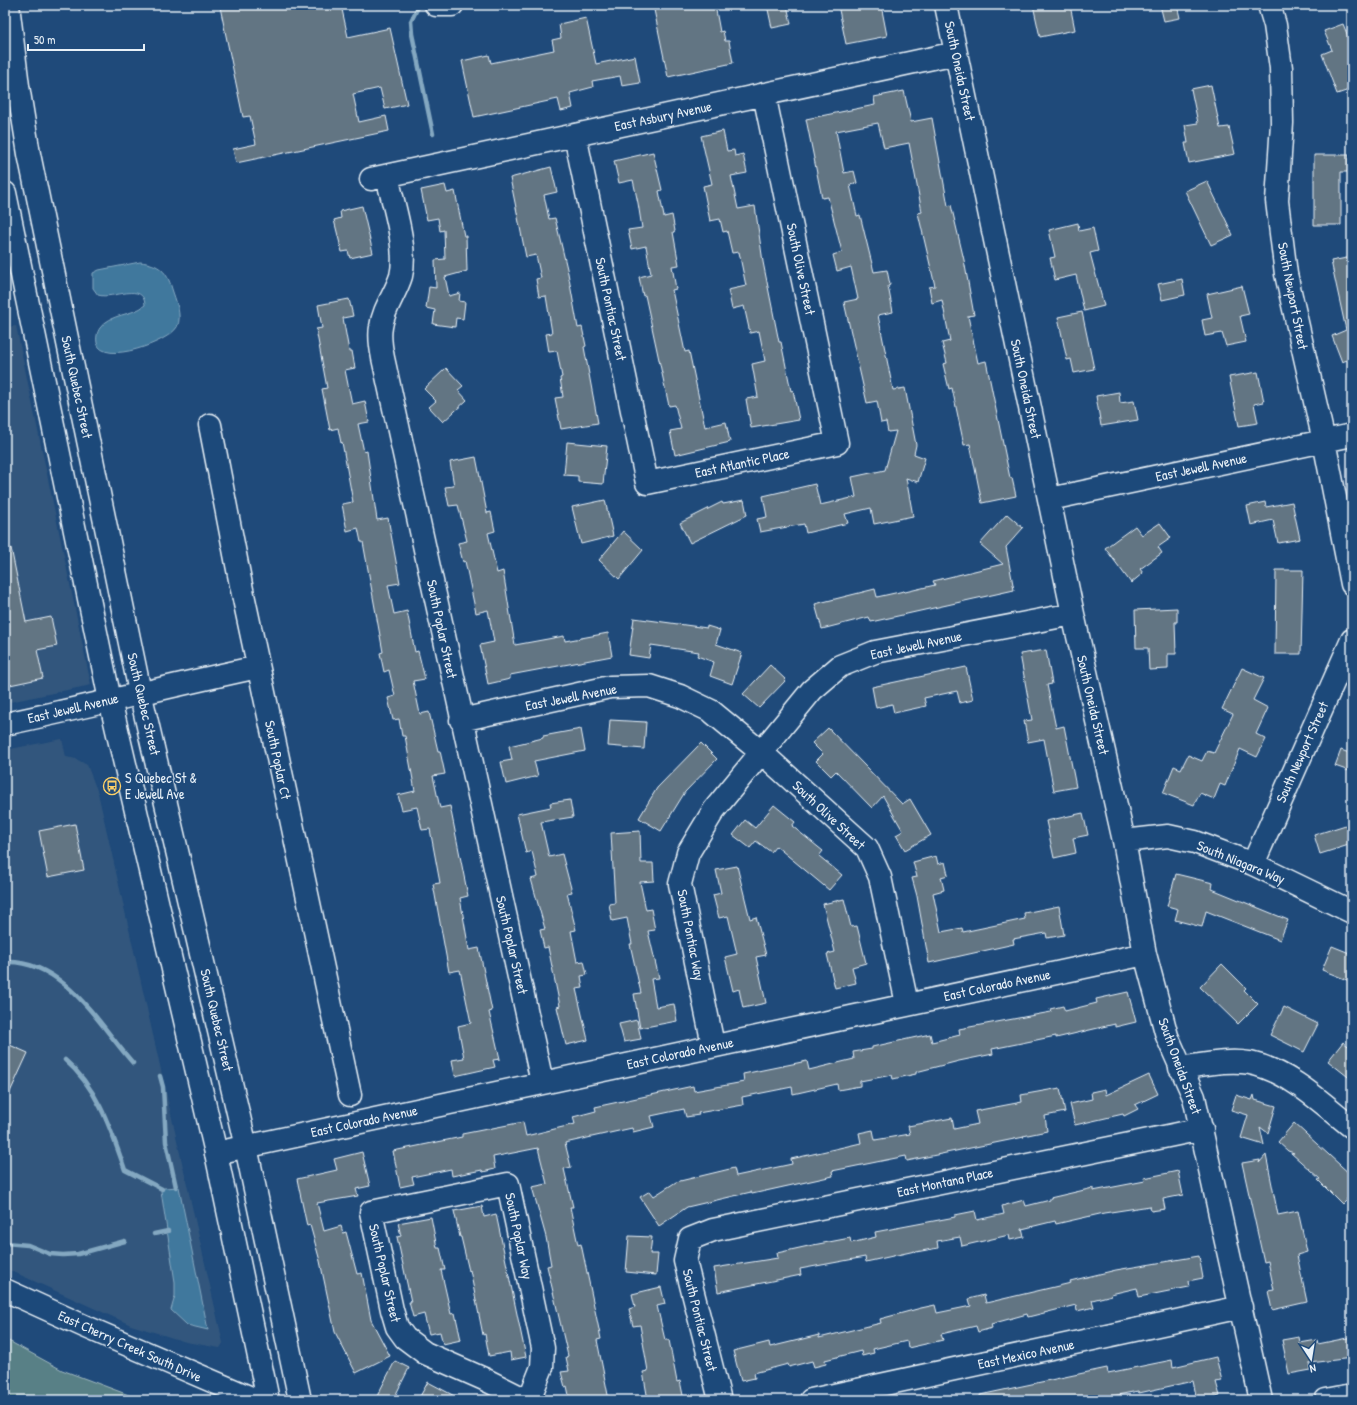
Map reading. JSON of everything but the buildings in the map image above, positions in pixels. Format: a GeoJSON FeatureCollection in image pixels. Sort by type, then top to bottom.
{"type":"FeatureCollection","features":[{"type":"Feature","properties":{"kind":"street","name":"South Quebec Street"},"geometry":{"type":"LineString","coordinates":[[8,5],[18,86],[30,154],[140,692],[246,1147],[300,1400]]}},
{"type":"Feature","properties":{"kind":"street"},"geometry":{"type":"LineString","coordinates":[[436,5],[452,5]]}},
{"type":"Feature","properties":{"kind":"street","name":"South Oneida Street"},"geometry":{"type":"LineString","coordinates":[[946,5],[1073,614],[1124,841],[1145,954],[1167,1036],[1194,1097],[1261,1400]]}},
{"type":"Feature","properties":{"kind":"street","name":"South Newport Street"},"geometry":{"type":"LineString","coordinates":[[1269,5],[1275,25],[1280,68],[1282,123],[1277,201],[1286,274],[1324,441],[1352,584]]}},
{"type":"Feature","properties":{"kind":"street","name":"East Asbury Avenue"},"geometry":{"type":"LineString","coordinates":[[379,177],[956,53]]}},
{"type":"Feature","properties":{"kind":"street"},"geometry":{"type":"LineString","coordinates":[[5,89],[30,154]]}},
{"type":"Feature","properties":{"kind":"street","name":"South Olive Street"},"geometry":{"type":"LineString","coordinates":[[764,94],[838,443]]}},
{"type":"Feature","properties":{"kind":"street","name":"South Pontiac Street"},"geometry":{"type":"LineString","coordinates":[[575,135],[647,483]]}},
{"type":"Feature","properties":{"kind":"street","name":"South Poplar Street"},"geometry":{"type":"LineString","coordinates":[[379,177],[400,239],[402,264],[401,276],[382,318],[380,341],[461,720],[542,1082]]}},
{"type":"Feature","properties":{"kind":"street"},"geometry":{"type":"LineString","coordinates":[[5,193],[110,700],[216,1153],[268,1400]]}},
{"type":"Feature","properties":{"kind":"street","name":"South Poplar Ct"},"geometry":{"type":"LineString","coordinates":[[210,425],[258,667],[354,1111]]}},
{"type":"Feature","properties":{"kind":"street","name":"East Jewell Avenue"},"geometry":{"type":"LineString","coordinates":[[1050,499],[1352,435]]}},
{"type":"Feature","properties":{"kind":"street","name":"East Atlantic Place"},"geometry":{"type":"LineString","coordinates":[[647,483],[838,443]]}},
{"type":"Feature","properties":{"kind":"street","name":"East Jewell Avenue"},"geometry":{"type":"LineString","coordinates":[[461,720],[610,688],[649,686],[680,696],[711,711],[762,753],[812,690],[840,666],[875,652],[1073,614]]}},
{"type":"Feature","properties":{"kind":"street","name":"South Newport Street"},"geometry":{"type":"LineString","coordinates":[[1253,864],[1352,640]]}},
{"type":"Feature","properties":{"kind":"street","name":"East Jewell Avenue"},"geometry":{"type":"LineString","coordinates":[[5,724],[95,705],[140,692],[258,667]]}},
{"type":"Feature","properties":{"kind":"street","name":"South Olive Street"},"geometry":{"type":"LineString","coordinates":[[762,753],[867,848],[880,877],[907,1004]]}},
{"type":"Feature","properties":{"kind":"street","name":"South Pontiac Way"},"geometry":{"type":"LineString","coordinates":[[713,1045],[680,884],[688,853],[714,810],[762,753]]}},
{"type":"Feature","properties":{"kind":"street","name":"South Niagara Way"},"geometry":{"type":"LineString","coordinates":[[1124,841],[1168,836],[1195,842],[1253,864],[1352,912]]}},
{"type":"Feature","properties":{"kind":"street","name":"East Colorado Avenue"},"geometry":{"type":"LineString","coordinates":[[216,1153],[246,1147],[354,1111],[542,1082],[1145,954]]}},
{"type":"Feature","properties":{"kind":"street"},"geometry":{"type":"LineString","coordinates":[[1180,1068],[1219,1062],[1250,1063],[1285,1076],[1352,1127]]}},
{"type":"Feature","properties":{"kind":"street","name":"East Montana Place"},"geometry":{"type":"LineString","coordinates":[[690,1239],[713,1230],[1202,1129]]}},
{"type":"Feature","properties":{"kind":"street","name":"South Poplar Way"},"geometry":{"type":"LineString","coordinates":[[371,1212],[508,1184],[543,1348],[542,1367],[529,1400]]}},
{"type":"Feature","properties":{"kind":"street","name":"South Poplar Street"},"geometry":{"type":"LineString","coordinates":[[371,1212],[390,1302],[400,1332],[409,1342],[420,1350],[526,1400]]}},
{"type":"Feature","properties":{"kind":"street","name":"South Pontiac Street"},"geometry":{"type":"LineString","coordinates":[[690,1239],[685,1261],[720,1400]]}},
{"type":"Feature","properties":{"kind":"street","name":"East Cherry Creek South Drive"},"geometry":{"type":"LineString","coordinates":[[5,1290],[84,1326],[256,1400]]}},
{"type":"Feature","properties":{"kind":"street","name":"East Mexico Avenue"},"geometry":{"type":"LineString","coordinates":[[811,1400],[1241,1307]]}},
{"type":"Feature","properties":{"kind":"street"},"geometry":{"type":"LineString","coordinates":[[1326,1400],[1352,1395]]}},
{"type":"Feature","properties":{"kind":"shaded area"},"geometry":{"type":"Polygon","coordinates":[[[140,262],[157,267],[168,277],[178,308],[179,323],[172,333],[150,345],[123,352],[102,350],[97,343],[97,333],[104,323],[115,317],[140,309],[145,305],[143,298],[139,294],[127,293],[104,296],[98,295],[93,288],[93,273],[99,270],[140,262]]]}},
{"type":"Feature","properties":{"kind":"shaded area"},"geometry":{"type":"Polygon","coordinates":[[[5,308],[9,327],[16,326],[91,685],[5,703],[5,308]]]}},
{"type":"Feature","properties":{"kind":"shaded area"},"geometry":{"type":"Polygon","coordinates":[[[62,739],[66,757],[76,759],[87,765],[98,793],[223,1343],[220,1348],[186,1342],[131,1325],[5,1268],[5,750],[62,739]]]}},
{"type":"Feature","properties":{"kind":"shaded area"},"geometry":{"type":"Polygon","coordinates":[[[179,1187],[208,1330],[187,1325],[171,1310],[175,1296],[175,1282],[161,1191],[164,1188],[179,1187]]]}},
{"type":"Feature","properties":{"kind":"green space"},"geometry":{"type":"Polygon","coordinates":[[[5,1339],[62,1370],[142,1400],[5,1400],[5,1339]]]}},
{"type":"Feature","properties":{"kind":"waterway"},"geometry":{"type":"LineString","coordinates":[[419,5],[411,21],[412,34],[433,134]]}},
{"type":"Feature","properties":{"kind":"waterway"},"geometry":{"type":"LineString","coordinates":[[5,962],[26,964],[45,971],[62,983],[78,997],[133,1063]]}},
{"type":"Feature","properties":{"kind":"waterway"},"geometry":{"type":"LineString","coordinates":[[65,1060],[86,1083],[95,1097],[109,1125],[125,1170],[162,1189]]}},
{"type":"Feature","properties":{"kind":"waterway"},"geometry":{"type":"LineString","coordinates":[[160,1076],[163,1087],[166,1142],[176,1187]]}},
{"type":"Feature","properties":{"kind":"waterway"},"geometry":{"type":"LineString","coordinates":[[154,1234],[168,1231]]}},
{"type":"Feature","properties":{"kind":"waterway"},"geometry":{"type":"LineString","coordinates":[[5,1243],[28,1245],[50,1254],[63,1255],[78,1254],[125,1241]]}},
{"type":"Feature","properties":{"kind":"place","name":"S Quebec St & E Jewell Ave"},"geometry":{"type":"Point","coordinates":[112,786]}}]}
